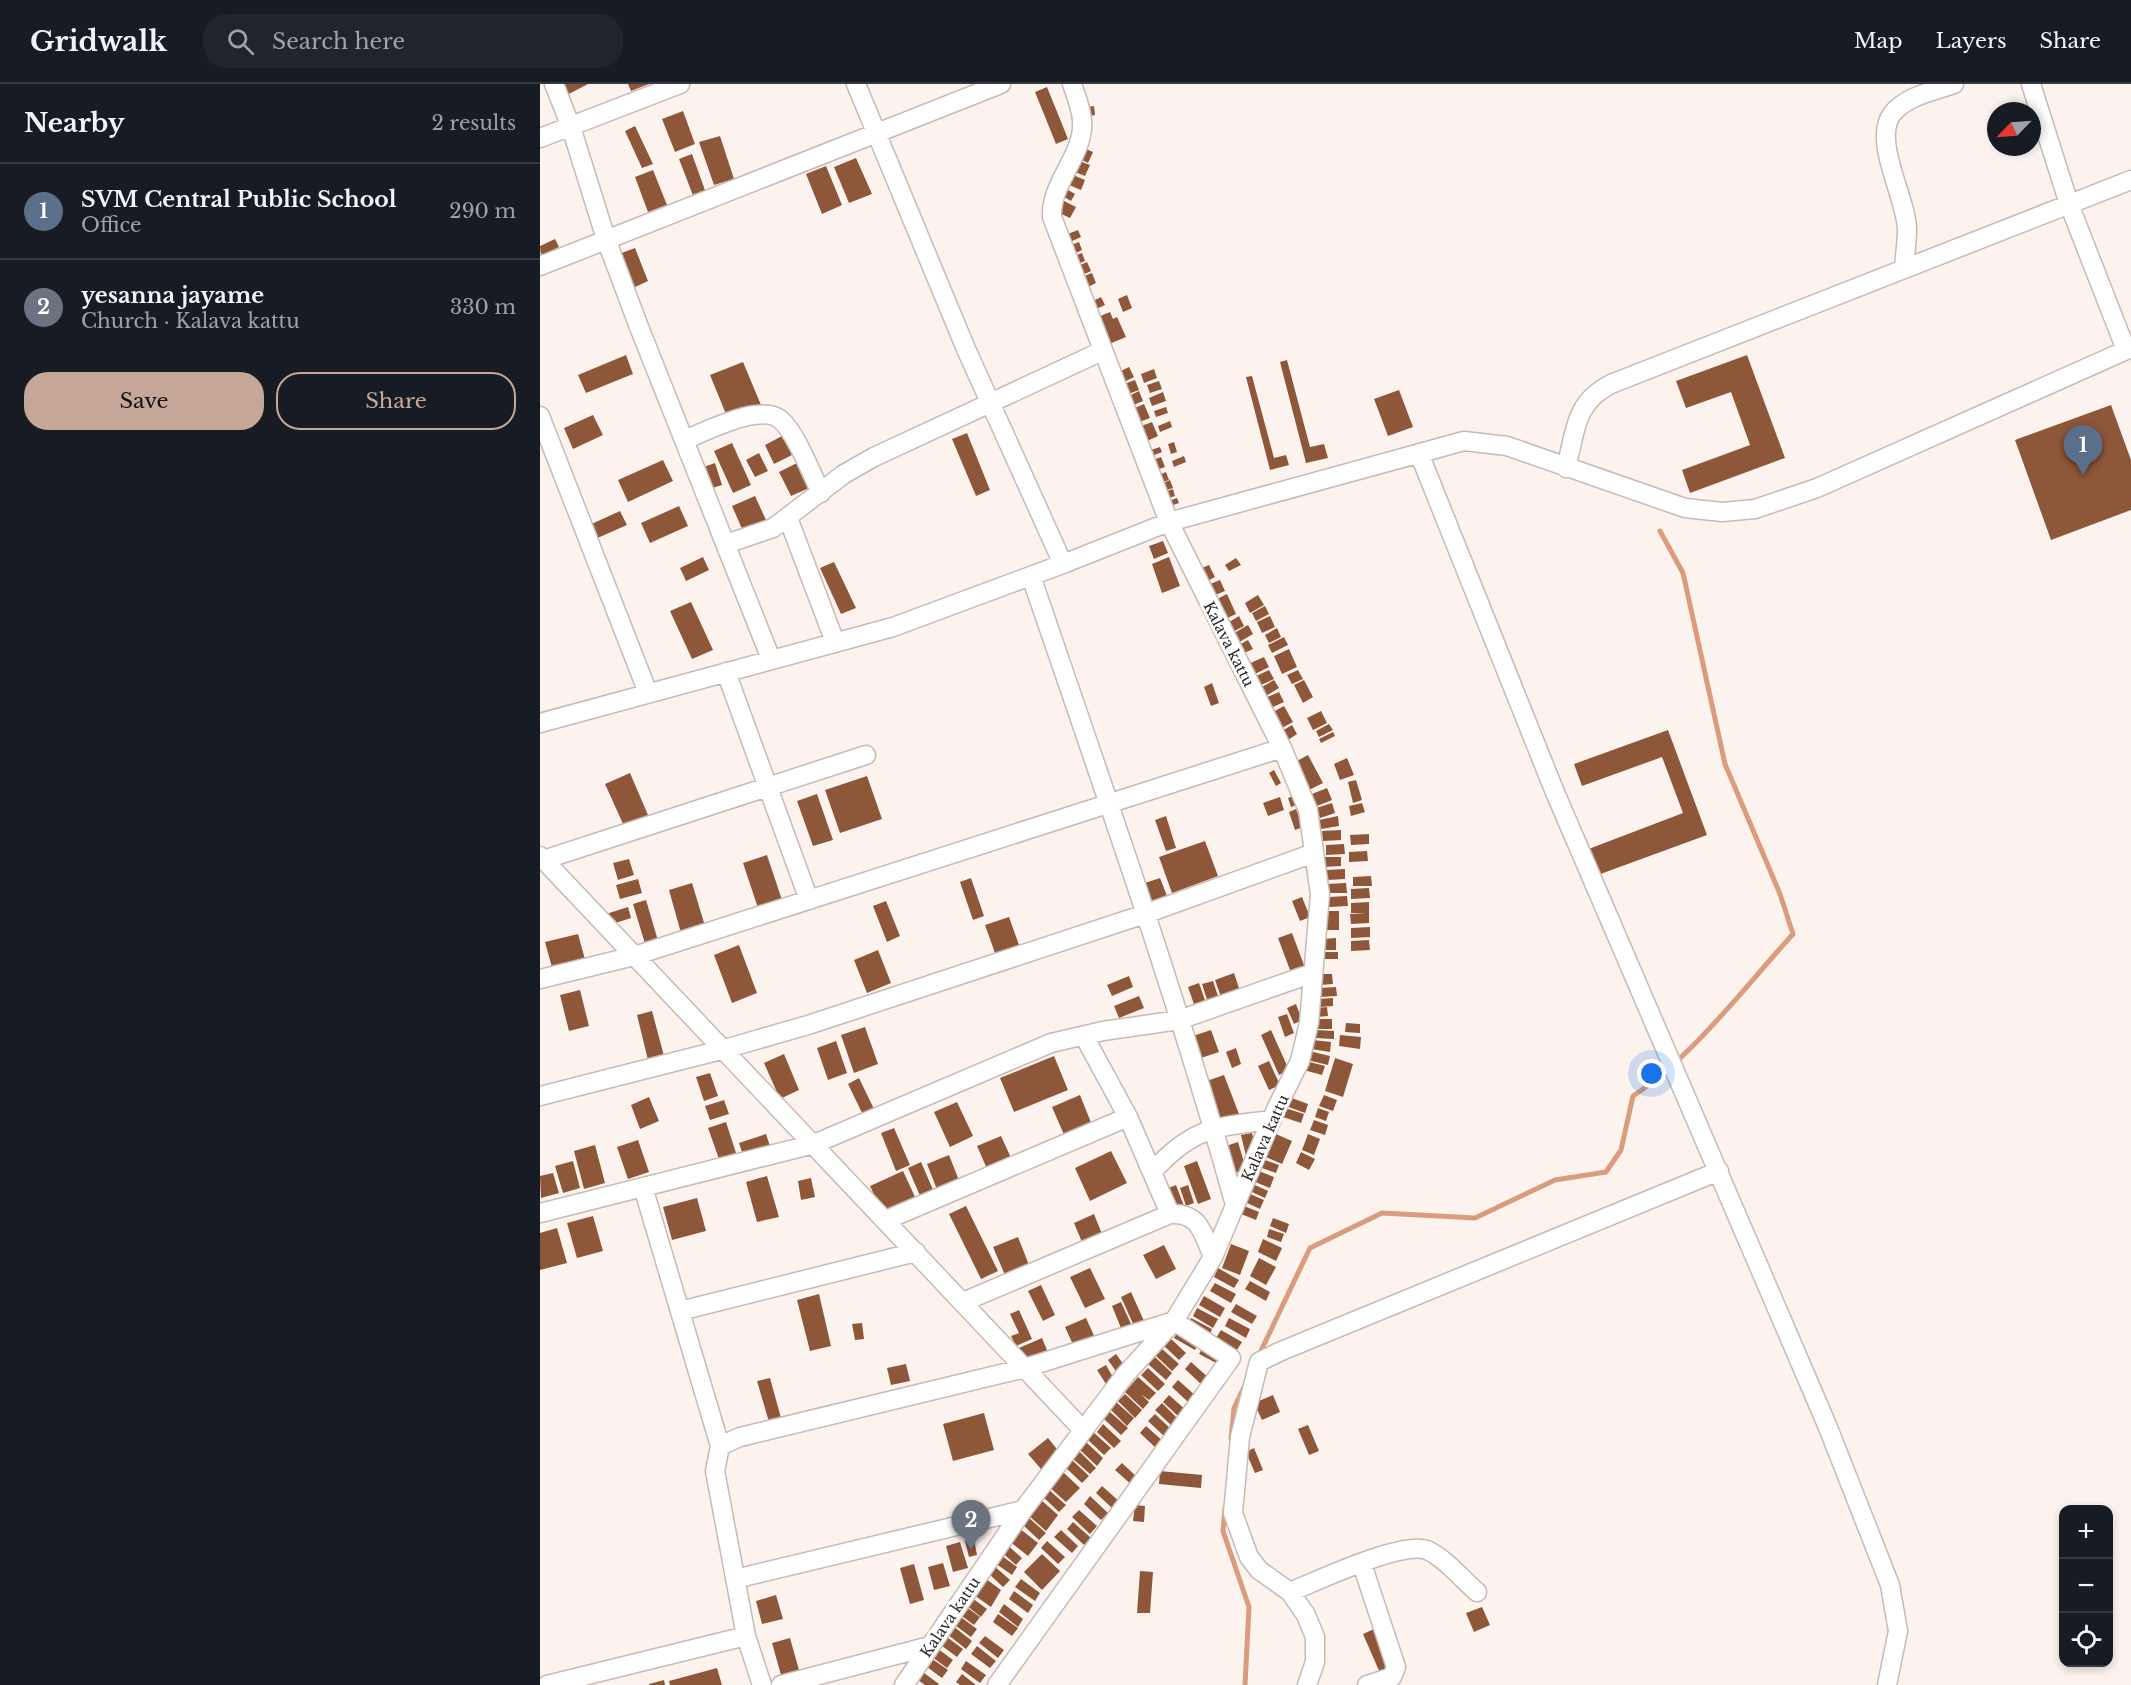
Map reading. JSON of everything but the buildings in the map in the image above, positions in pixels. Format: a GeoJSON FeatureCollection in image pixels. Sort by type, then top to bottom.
{"type":"FeatureCollection","features":[{"type":"Feature","properties":{"kind":"street"},"geometry":{"type":"LineString","coordinates":[[554,84],[571,127],[606,239],[771,660]]}},
{"type":"Feature","properties":{"kind":"street"},"geometry":{"type":"LineString","coordinates":[[540,138],[680,84]]}},
{"type":"Feature","properties":{"kind":"street"},"geometry":{"type":"LineString","coordinates":[[856,84],[990,402],[1063,564]]}},
{"type":"Feature","properties":{"kind":"street"},"geometry":{"type":"LineString","coordinates":[[540,266],[1002,84]]}},
{"type":"Feature","properties":{"kind":"street","name":"Kalava kattu"},"geometry":{"type":"LineString","coordinates":[[904,1685],[1023,1510],[1125,1375],[1174,1321],[1213,1257],[1300,1061],[1309,1023],[1320,894],[1308,810],[1282,748],[1169,522],[1052,217],[1051,205],[1078,146],[1082,122],[1072,84]]}},
{"type":"Feature","properties":{"kind":"street"},"geometry":{"type":"LineString","coordinates":[[1904,267],[1907,230],[1886,142],[1887,126],[1892,114],[1904,104],[1922,94],[1954,84]]}},
{"type":"Feature","properties":{"kind":"street"},"geometry":{"type":"LineString","coordinates":[[540,723],[893,627],[1169,522],[1464,441],[1507,446],[1685,508],[1722,512],[1755,509],[1817,488],[2128,349],[2069,204],[2031,84]]}},
{"type":"Feature","properties":{"kind":"street"},"geometry":{"type":"LineString","coordinates":[[1566,468],[1580,413],[1594,392],[1904,267],[2131,180]]}},
{"type":"Feature","properties":{"kind":"street"},"geometry":{"type":"LineString","coordinates":[[726,544],[773,528],[844,474],[874,457],[1102,351]]}},
{"type":"Feature","properties":{"kind":"street"},"geometry":{"type":"LineString","coordinates":[[684,440],[754,414],[779,418],[787,428],[821,493]]}},
{"type":"Feature","properties":{"kind":"street"},"geometry":{"type":"LineString","coordinates":[[540,416],[648,693]]}},
{"type":"Feature","properties":{"kind":"street"},"geometry":{"type":"LineString","coordinates":[[1419,453],[1554,790],[1827,1425],[1890,1585],[1898,1631],[1887,1685]]}},
{"type":"Feature","properties":{"kind":"street"},"geometry":{"type":"LineString","coordinates":[[788,518],[835,642]]}},
{"type":"Feature","properties":{"kind":"street"},"geometry":{"type":"LineString","coordinates":[[1031,576],[1145,914],[1213,1127],[1235,1205]]}},
{"type":"Feature","properties":{"kind":"street"},"geometry":{"type":"LineString","coordinates":[[726,672],[809,900]]}},
{"type":"Feature","properties":{"kind":"street"},"geometry":{"type":"LineString","coordinates":[[540,980],[634,956],[1282,748]]}},
{"type":"Feature","properties":{"kind":"street"},"geometry":{"type":"LineString","coordinates":[[866,755],[542,858],[721,1050],[814,1144],[1083,1430]]}},
{"type":"Feature","properties":{"kind":"street"},"geometry":{"type":"LineString","coordinates":[[540,1096],[721,1050],[808,1024],[1145,914],[1314,853]]}},
{"type":"Feature","properties":{"kind":"street"},"geometry":{"type":"LineString","coordinates":[[540,1213],[814,1144],[1051,1043],[1179,1020],[1313,974]]}},
{"type":"Feature","properties":{"kind":"street"},"geometry":{"type":"LineString","coordinates":[[1084,1036],[1128,1117],[1170,1214]]}},
{"type":"Feature","properties":{"kind":"street"},"geometry":{"type":"LineString","coordinates":[[886,1220],[1128,1117]]}},
{"type":"Feature","properties":{"kind":"street"},"geometry":{"type":"LineString","coordinates":[[1152,1172],[1187,1139],[1213,1127],[1272,1120]]}},
{"type":"Feature","properties":{"kind":"street"},"geometry":{"type":"LineString","coordinates":[[997,1685],[1245,1367],[1719,1171]]}},
{"type":"Feature","properties":{"kind":"street"},"geometry":{"type":"LineString","coordinates":[[643,1187],[720,1446],[715,1471],[746,1636],[762,1685]]}},
{"type":"Feature","properties":{"kind":"street"},"geometry":{"type":"LineString","coordinates":[[963,1302],[1170,1214],[1186,1214],[1193,1218],[1213,1257]]}},
{"type":"Feature","properties":{"kind":"street"},"geometry":{"type":"LineString","coordinates":[[680,1311],[916,1252]]}},
{"type":"Feature","properties":{"kind":"street"},"geometry":{"type":"LineString","coordinates":[[720,1446],[740,1437],[1025,1368],[1174,1321],[1245,1367],[1253,1395],[1239,1445],[1233,1513],[1249,1557],[1259,1570],[1290,1592],[1306,1615],[1316,1636],[1315,1662],[1307,1685]]}},
{"type":"Feature","properties":{"kind":"street"},"geometry":{"type":"LineString","coordinates":[[735,1579],[1023,1510]]}},
{"type":"Feature","properties":{"kind":"street"},"geometry":{"type":"LineString","coordinates":[[1290,1592],[1393,1551],[1424,1549],[1433,1553],[1477,1592]]}},
{"type":"Feature","properties":{"kind":"street"},"geometry":{"type":"LineString","coordinates":[[1362,1563],[1396,1667],[1392,1677],[1367,1685]]}},
{"type":"Feature","properties":{"kind":"street"},"geometry":{"type":"LineString","coordinates":[[547,1685],[746,1636]]}},
{"type":"Feature","properties":{"kind":"street"},"geometry":{"type":"LineString","coordinates":[[781,1685],[930,1646]]}},
{"type":"Feature","properties":{"kind":"waterway"},"geometry":{"type":"LineString","coordinates":[[1259,1355],[1310,1248],[1382,1213],[1475,1218],[1555,1180],[1606,1172],[1621,1150],[1633,1096],[1698,1041],[1793,934],[1780,894],[1725,764],[1683,573],[1660,531]]}},
{"type":"Feature","properties":{"kind":"waterway"},"geometry":{"type":"LineString","coordinates":[[1231,1439],[1234,1408],[1246,1383]]}},
{"type":"Feature","properties":{"kind":"waterway"},"geometry":{"type":"LineString","coordinates":[[1225,1508],[1223,1531],[1249,1607],[1245,1685]]}},
{"type":"Feature","properties":{"kind":"place","name":"SVM Central Public School"},"geometry":{"type":"Point","coordinates":[2083,475]}},
{"type":"Feature","properties":{"kind":"place","name":"yesanna jayame"},"geometry":{"type":"Point","coordinates":[971,1550]}}]}
